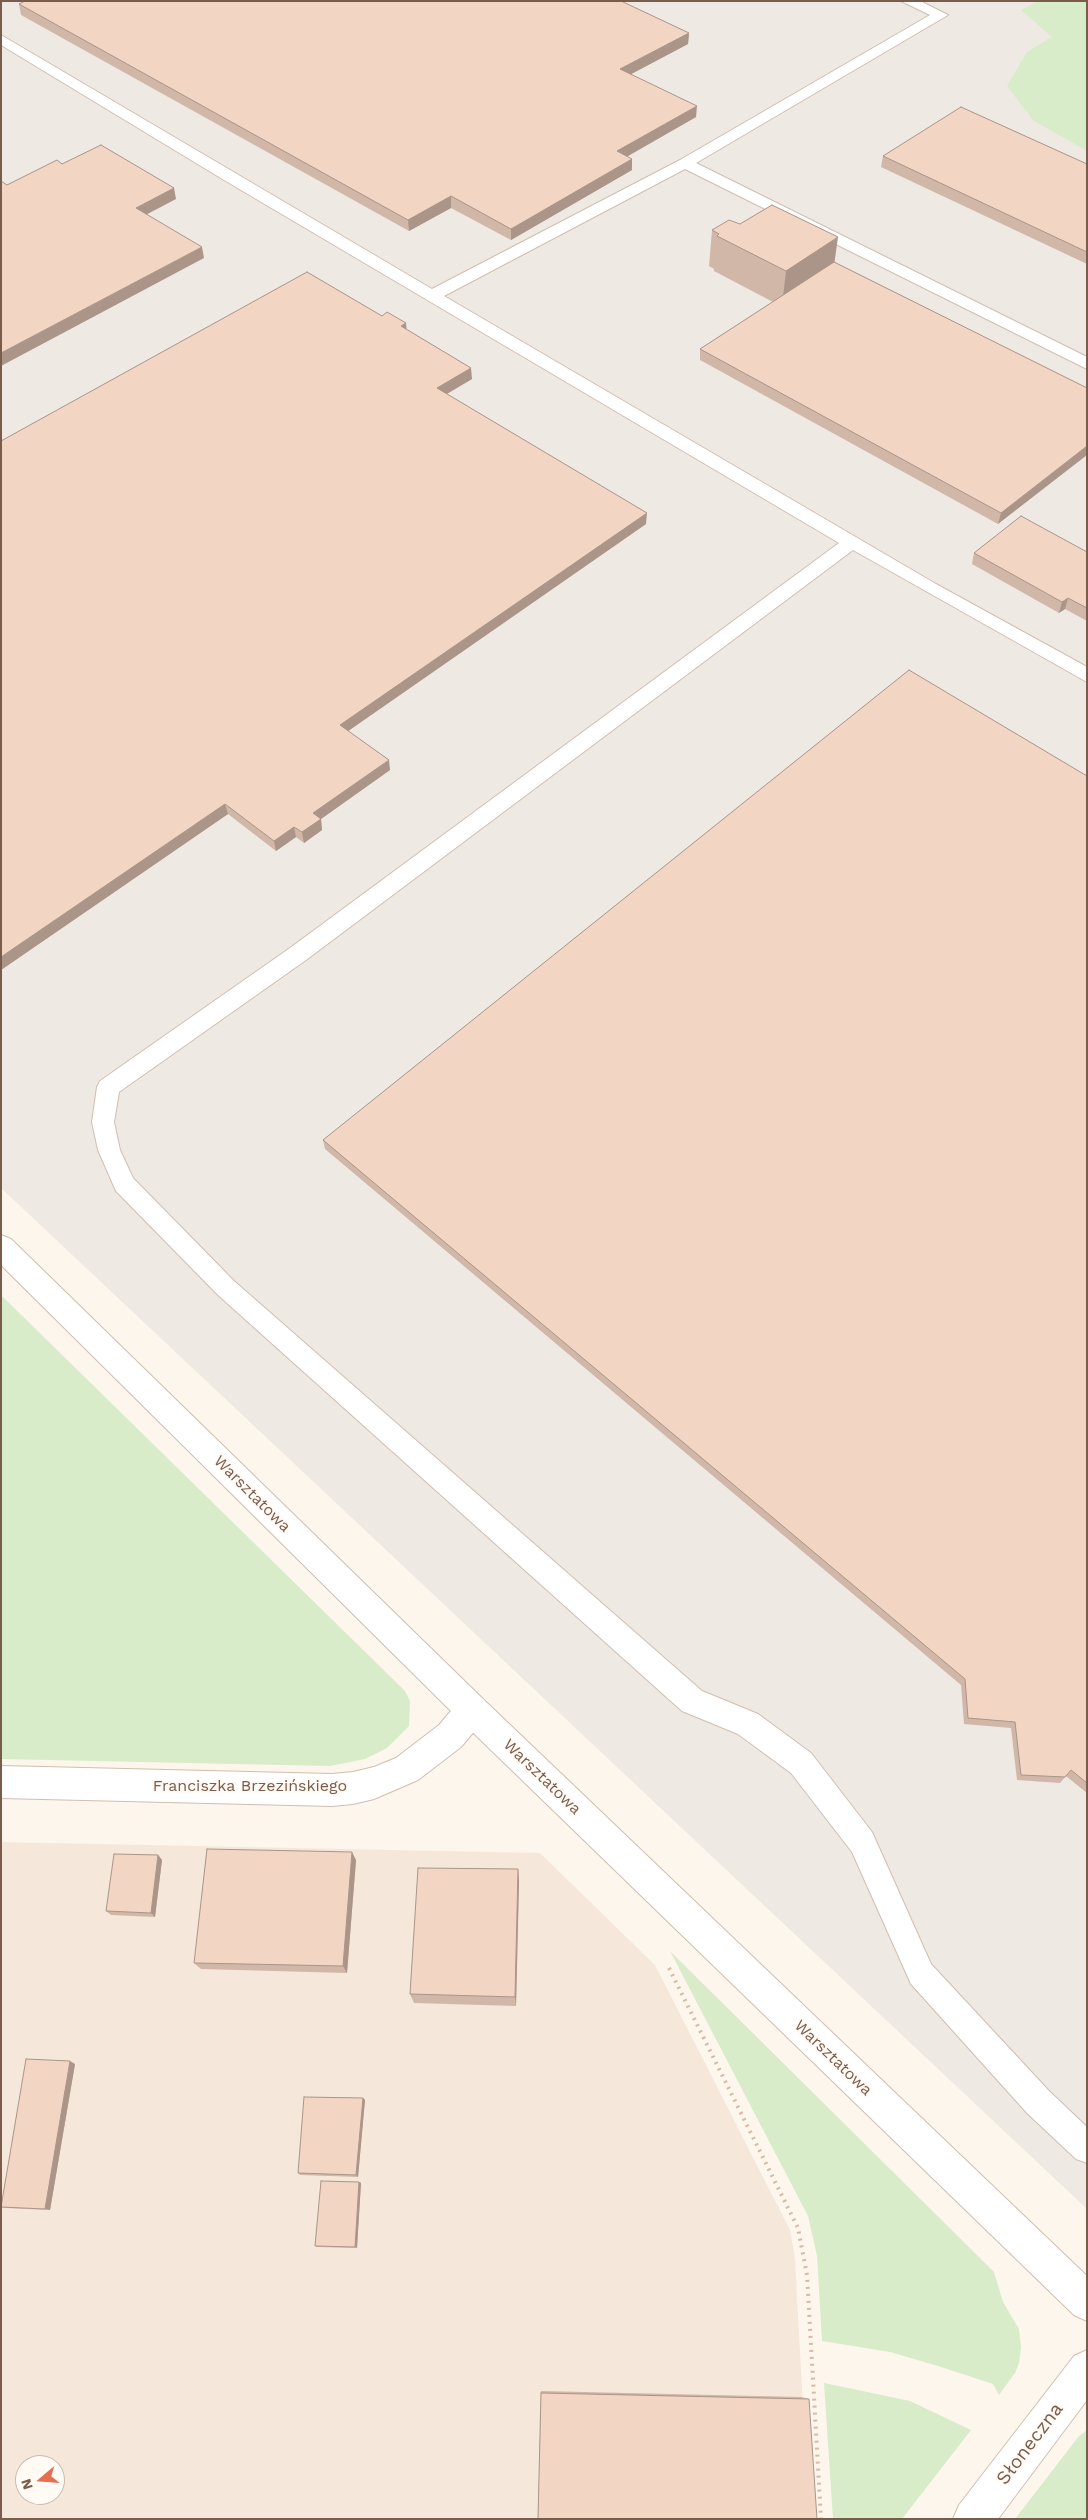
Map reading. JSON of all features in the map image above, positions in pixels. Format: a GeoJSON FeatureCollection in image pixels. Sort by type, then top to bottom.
{"type":"FeatureCollection","features":[{"type":"Feature","properties":{"kind":"street","name":"Warsztatowa"},"geometry":{"type":"LineString","coordinates":[[1,1247],[472,1710],[1087,2302]]}},
{"type":"Feature","properties":{"kind":"street","name":"Franciszka Brzezińskiego"},"geometry":{"type":"LineString","coordinates":[[1,1782],[332,1790],[353,1788],[374,1783],[406,1769],[450,1736],[472,1710]]}},
{"type":"Feature","properties":{"kind":"street","name":"Słoneczna"},"geometry":{"type":"LineString","coordinates":[[973,2519],[1087,2369]]}},
{"type":"Feature","properties":{"kind":"lane"},"geometry":{"type":"LineString","coordinates":[[432,296],[685,163],[941,15],[908,1]]}},
{"type":"Feature","properties":{"kind":"lane"},"geometry":{"type":"LineString","coordinates":[[1,39],[229,177],[852,542],[1087,676]]}},
{"type":"Feature","properties":{"kind":"lane"},"geometry":{"type":"LineString","coordinates":[[685,163],[1087,364]]}},
{"type":"Feature","properties":{"kind":"lane"},"geometry":{"type":"LineString","coordinates":[[852,542],[298,954],[108,1087],[103,1122],[110,1150],[124,1184],[226,1288],[692,1701],[748,1724],[801,1763],[862,1842],[921,1974],[1038,2102],[1087,2148]]}},
{"type":"Feature","properties":{"kind":"path"},"geometry":{"type":"LineString","coordinates":[[668,1965],[798,2228],[807,2274],[820,2519]]}},
{"type":"Feature","properties":{"kind":"shaded area"},"geometry":{"type":"Polygon","coordinates":[[[1,1],[1087,1],[1087,2209],[1,1188],[1,1]]]}},
{"type":"Feature","properties":{"kind":"shaded area"},"geometry":{"type":"Polygon","coordinates":[[[1,1842],[540,1853],[655,1965],[790,2230],[795,2259],[809,2519],[1,2519],[1,1842]]]}},
{"type":"Feature","properties":{"kind":"green space"},"geometry":{"type":"Polygon","coordinates":[[[1038,1],[1087,1],[1087,151],[1034,121],[1007,86],[1027,52],[1052,37],[1021,10],[1038,1]]]}},
{"type":"Feature","properties":{"kind":"green space"},"geometry":{"type":"Polygon","coordinates":[[[1,1295],[405,1691],[410,1701],[409,1726],[387,1748],[365,1759],[330,1766],[1,1759],[1,1295]]]}},
{"type":"Feature","properties":{"kind":"green space"},"geometry":{"type":"Polygon","coordinates":[[[670,1951],[994,2272],[1003,2302],[1019,2329],[1021,2347],[1019,2363],[1015,2373],[999,2395],[993,2384],[938,2366],[890,2352],[822,2341],[817,2256],[808,2216],[670,1951]]]}},
{"type":"Feature","properties":{"kind":"green space"},"geometry":{"type":"Polygon","coordinates":[[[824,2383],[910,2401],[971,2430],[902,2519],[833,2519],[824,2383]]]}},
{"type":"Feature","properties":{"kind":"green space"},"geometry":{"type":"Polygon","coordinates":[[[1087,2430],[1087,2519],[1015,2519],[1079,2436],[1087,2430]]]}},
{"type":"Feature","properties":{"kind":"building"},"geometry":{"type":"Polygon","coordinates":[[[25,1],[621,1],[689,33],[620,69],[697,106],[617,151],[632,159],[511,229],[451,196],[408,220],[19,4],[25,1]]]}},
{"type":"Feature","properties":{"kind":"building"},"geometry":{"type":"Polygon","coordinates":[[[961,107],[1087,164],[1087,252],[883,156],[961,107]]]}},
{"type":"Feature","properties":{"kind":"building"},"geometry":{"type":"Polygon","coordinates":[[[101,145],[174,188],[136,208],[202,247],[1,353],[1,181],[7,185],[57,160],[62,164],[101,145]]]}},
{"type":"Feature","properties":{"kind":"building"},"geometry":{"type":"Polygon","coordinates":[[[772,205],[838,237],[786,271],[717,236],[719,234],[712,230],[729,220],[740,224],[772,205]]]}},
{"type":"Feature","properties":{"kind":"building"},"geometry":{"type":"Polygon","coordinates":[[[834,262],[1087,388],[1087,446],[1001,513],[700,349],[834,262]]]}},
{"type":"Feature","properties":{"kind":"building"},"geometry":{"type":"Polygon","coordinates":[[[307,272],[382,316],[387,312],[406,323],[401,326],[471,368],[437,388],[647,513],[340,725],[389,760],[313,813],[321,819],[302,832],[294,827],[274,841],[225,804],[1,957],[1,441],[307,272]]]}},
{"type":"Feature","properties":{"kind":"building"},"geometry":{"type":"Polygon","coordinates":[[[1021,516],[1087,552],[1087,608],[1068,598],[1062,602],[974,553],[1021,516]]]}},
{"type":"Feature","properties":{"kind":"building"},"geometry":{"type":"Polygon","coordinates":[[[909,670],[1087,776],[1087,1783],[1071,1770],[1065,1777],[1021,1775],[1015,1722],[968,1718],[965,1679],[323,1140],[909,670]]]}},
{"type":"Feature","properties":{"kind":"building"},"geometry":{"type":"Polygon","coordinates":[[[207,1849],[352,1852],[343,1966],[194,1963],[207,1849]]]}},
{"type":"Feature","properties":{"kind":"building"},"geometry":{"type":"Polygon","coordinates":[[[114,1854],[158,1855],[151,1913],[106,1911],[114,1854]]]}},
{"type":"Feature","properties":{"kind":"building"},"geometry":{"type":"Polygon","coordinates":[[[418,1868],[518,1869],[515,1997],[410,1994],[418,1868]]]}},
{"type":"Feature","properties":{"kind":"building"},"geometry":{"type":"Polygon","coordinates":[[[26,2059],[70,2061],[45,2209],[1,2207],[26,2059]]]}},
{"type":"Feature","properties":{"kind":"building"},"geometry":{"type":"Polygon","coordinates":[[[304,2097],[363,2098],[356,2175],[298,2173],[304,2097]]]}},
{"type":"Feature","properties":{"kind":"building"},"geometry":{"type":"Polygon","coordinates":[[[321,2181],[359,2182],[355,2247],[315,2246],[321,2181]]]}},
{"type":"Feature","properties":{"kind":"building"},"geometry":{"type":"Polygon","coordinates":[[[541,2393],[809,2399],[817,2519],[538,2519],[541,2393]]]}}]}
